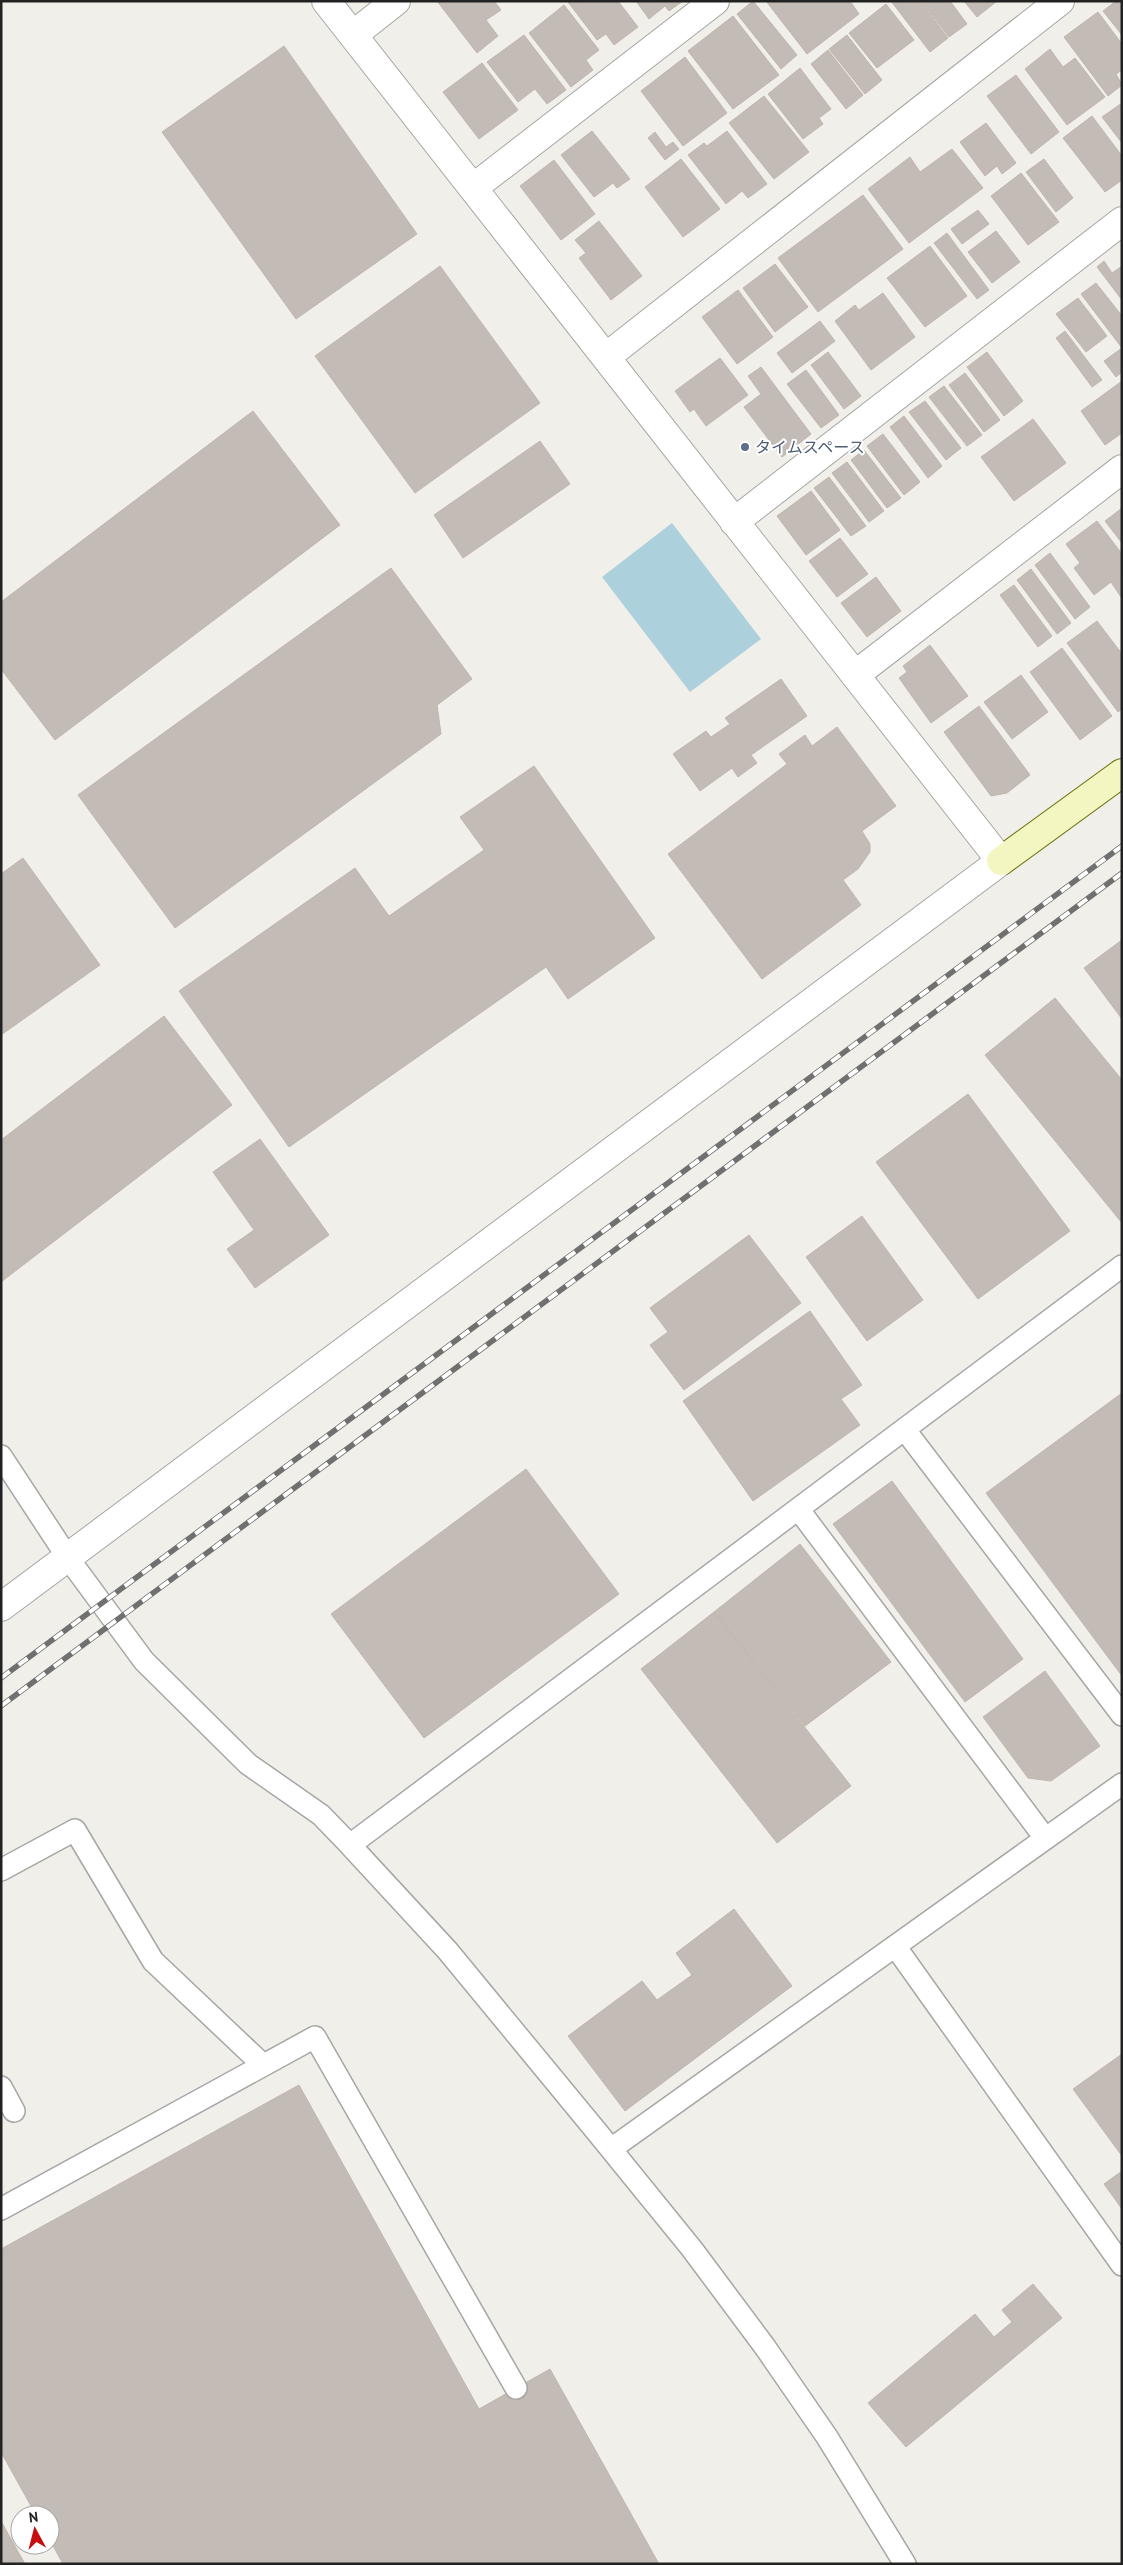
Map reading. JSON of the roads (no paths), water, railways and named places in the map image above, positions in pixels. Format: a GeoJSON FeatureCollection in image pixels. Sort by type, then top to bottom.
{"type":"FeatureCollection","features":[{"type":"Feature","properties":{"kind":"street"},"geometry":{"type":"LineString","coordinates":[[326,1],[1001,861]]}},
{"type":"Feature","properties":{"kind":"street"},"geometry":{"type":"LineString","coordinates":[[353,35],[396,1]]}},
{"type":"Feature","properties":{"kind":"street"},"geometry":{"type":"LineString","coordinates":[[474,188],[714,1]]}},
{"type":"Feature","properties":{"kind":"street"},"geometry":{"type":"LineString","coordinates":[[606,357],[1060,1]]}},
{"type":"Feature","properties":{"kind":"street"},"geometry":{"type":"LineString","coordinates":[[734,522],[1122,221]]}},
{"type":"Feature","properties":{"kind":"street"},"geometry":{"type":"LineString","coordinates":[[855,676],[1122,469]]}},
{"type":"Feature","properties":{"kind":"street"},"geometry":{"type":"LineString","coordinates":[[1,1607],[1001,861],[1122,773]]}},
{"type":"Feature","properties":{"kind":"lane"},"geometry":{"type":"LineString","coordinates":[[350,1845],[1122,1266]]}},
{"type":"Feature","properties":{"kind":"lane"},"geometry":{"type":"LineString","coordinates":[[905,1430],[1122,1715]]}},
{"type":"Feature","properties":{"kind":"lane"},"geometry":{"type":"LineString","coordinates":[[1,1456],[68,1558],[144,1661],[248,1764],[321,1816],[350,1845],[447,1950],[611,2149],[692,2249],[765,2347],[827,2437],[905,2564]]}},
{"type":"Feature","properties":{"kind":"lane"},"geometry":{"type":"LineString","coordinates":[[799,1510],[1046,1838]]}},
{"type":"Feature","properties":{"kind":"lane"},"geometry":{"type":"LineString","coordinates":[[611,2149],[1122,1784]]}},
{"type":"Feature","properties":{"kind":"lane"},"geometry":{"type":"LineString","coordinates":[[1,1870],[74,1830],[153,1961],[263,2064]]}},
{"type":"Feature","properties":{"kind":"lane"},"geometry":{"type":"LineString","coordinates":[[895,1946],[1122,2265]]}},
{"type":"Feature","properties":{"kind":"lane"},"geometry":{"type":"LineString","coordinates":[[1,2209],[315,2037],[516,2388]]}},
{"type":"Feature","properties":{"kind":"lane"},"geometry":{"type":"LineString","coordinates":[[1,2087],[14,2111]]}},
{"type":"Feature","properties":{"kind":"water"},"geometry":{"type":"Polygon","coordinates":[[[672,523],[761,639],[690,692],[602,577],[672,523]]]}},
{"type":"Feature","properties":{"kind":"railway"},"geometry":{"type":"LineString","coordinates":[[1,1678],[1122,846]]}},
{"type":"Feature","properties":{"kind":"railway"},"geometry":{"type":"LineString","coordinates":[[1,1706],[1122,873]]}},
{"type":"Feature","properties":{"kind":"place","name":"タイムスペース"},"geometry":{"type":"Point","coordinates":[745,447]}}]}
